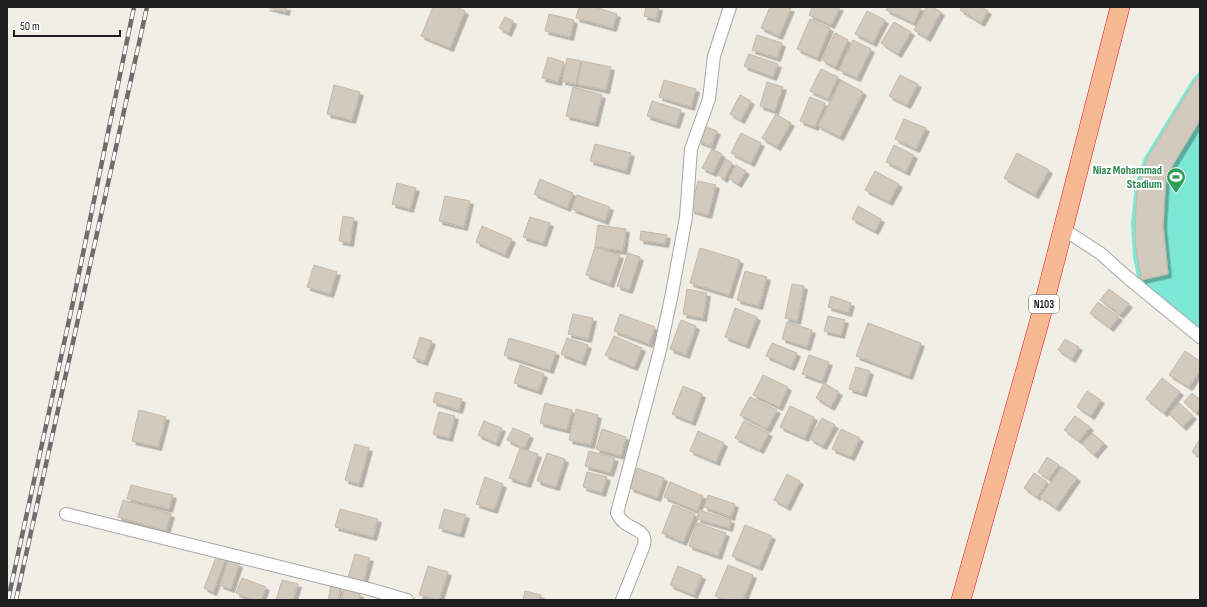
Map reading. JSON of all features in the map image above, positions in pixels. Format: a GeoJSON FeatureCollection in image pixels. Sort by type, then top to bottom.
{"type":"FeatureCollection","features":[{"type":"Feature","properties":{"kind":"highway","name":"N103"},"geometry":{"type":"LineString","coordinates":[[961,600],[1039,323],[1120,7]]}},
{"type":"Feature","properties":{"kind":"street"},"geometry":{"type":"LineString","coordinates":[[622,600],[645,539],[643,534],[620,519],[617,513],[660,350],[672,293],[686,218],[691,150],[709,99],[714,56],[730,7]]}},
{"type":"Feature","properties":{"kind":"street"},"geometry":{"type":"LineString","coordinates":[[1063,229],[1100,253],[1116,269],[1200,337]]}},
{"type":"Feature","properties":{"kind":"street"},"geometry":{"type":"LineString","coordinates":[[66,514],[369,589],[406,600]]}},
{"type":"Feature","properties":{"kind":"shaded area","name":"Niaz Mohammad Stadium"},"geometry":{"type":"Polygon","coordinates":[[[1200,71],[1200,75],[1194,82],[1147,159],[1141,280],[1168,274],[1163,225],[1166,176],[1200,120],[1200,328],[1138,282],[1133,257],[1131,223],[1135,185],[1144,158],[1192,80],[1200,71]]]}},
{"type":"Feature","properties":{"kind":"building"},"geometry":{"type":"Polygon","coordinates":[[[266,7],[287,7],[286,12],[266,7]]]}},
{"type":"Feature","properties":{"kind":"building"},"geometry":{"type":"Polygon","coordinates":[[[433,7],[456,7],[465,11],[450,48],[421,36],[433,7]]]}},
{"type":"Feature","properties":{"kind":"building"},"geometry":{"type":"Polygon","coordinates":[[[579,7],[595,7],[617,14],[613,28],[576,18],[579,7]]]}},
{"type":"Feature","properties":{"kind":"building"},"geometry":{"type":"Polygon","coordinates":[[[646,7],[659,7],[656,19],[644,16],[646,7]]]}},
{"type":"Feature","properties":{"kind":"building"},"geometry":{"type":"Polygon","coordinates":[[[770,7],[791,8],[779,36],[761,28],[770,7]]]}},
{"type":"Feature","properties":{"kind":"building"},"geometry":{"type":"Polygon","coordinates":[[[812,7],[840,7],[831,25],[809,15],[812,7]]]}},
{"type":"Feature","properties":{"kind":"building"},"geometry":{"type":"Polygon","coordinates":[[[887,7],[921,7],[914,23],[886,10],[887,7]]]}},
{"type":"Feature","properties":{"kind":"building"},"geometry":{"type":"Polygon","coordinates":[[[927,7],[933,7],[941,12],[927,38],[914,30],[927,7]]]}},
{"type":"Feature","properties":{"kind":"building"},"geometry":{"type":"Polygon","coordinates":[[[962,7],[981,7],[988,11],[981,23],[960,10],[962,7]]]}},
{"type":"Feature","properties":{"kind":"building"},"geometry":{"type":"Polygon","coordinates":[[[867,11],[885,20],[873,43],[855,34],[867,11]]]}},
{"type":"Feature","properties":{"kind":"building"},"geometry":{"type":"Polygon","coordinates":[[[549,14],[574,20],[570,37],[545,31],[549,14]]]}},
{"type":"Feature","properties":{"kind":"building"},"geometry":{"type":"Polygon","coordinates":[[[505,17],[513,21],[508,33],[499,28],[505,17]]]}},
{"type":"Feature","properties":{"kind":"building"},"geometry":{"type":"Polygon","coordinates":[[[810,19],[830,28],[817,58],[797,49],[810,19]]]}},
{"type":"Feature","properties":{"kind":"building"},"geometry":{"type":"Polygon","coordinates":[[[894,22],[911,32],[898,54],[881,43],[894,22]]]}},
{"type":"Feature","properties":{"kind":"building"},"geometry":{"type":"Polygon","coordinates":[[[835,33],[848,40],[835,67],[822,60],[835,33]]]}},
{"type":"Feature","properties":{"kind":"building"},"geometry":{"type":"Polygon","coordinates":[[[757,35],[782,43],[777,58],[752,50],[757,35]]]}},
{"type":"Feature","properties":{"kind":"building"},"geometry":{"type":"Polygon","coordinates":[[[853,40],[871,49],[857,78],[839,70],[853,40]]]}},
{"type":"Feature","properties":{"kind":"building"},"geometry":{"type":"Polygon","coordinates":[[[749,54],[778,64],[773,77],[744,66],[749,54]]]}},
{"type":"Feature","properties":{"kind":"building"},"geometry":{"type":"Polygon","coordinates":[[[548,57],[564,62],[558,82],[542,78],[548,57]]]}},
{"type":"Feature","properties":{"kind":"building"},"geometry":{"type":"Polygon","coordinates":[[[567,58],[581,61],[576,84],[562,81],[567,58]]]}},
{"type":"Feature","properties":{"kind":"building"},"geometry":{"type":"Polygon","coordinates":[[[582,61],[611,67],[606,90],[577,84],[582,61]]]}},
{"type":"Feature","properties":{"kind":"building"},"geometry":{"type":"Polygon","coordinates":[[[821,69],[838,77],[828,99],[810,91],[821,69]]]}},
{"type":"Feature","properties":{"kind":"building"},"geometry":{"type":"Polygon","coordinates":[[[900,75],[918,84],[907,105],[889,96],[900,75]]]}},
{"type":"Feature","properties":{"kind":"building"},"geometry":{"type":"Polygon","coordinates":[[[1200,75],[1200,120],[1166,176],[1163,225],[1168,274],[1141,280],[1135,241],[1138,186],[1147,159],[1194,82],[1200,75]]]}},
{"type":"Feature","properties":{"kind":"building"},"geometry":{"type":"Polygon","coordinates":[[[664,80],[696,89],[691,107],[659,97],[664,80]]]}},
{"type":"Feature","properties":{"kind":"building"},"geometry":{"type":"Polygon","coordinates":[[[841,80],[863,92],[840,137],[818,126],[841,80]]]}},
{"type":"Feature","properties":{"kind":"building"},"geometry":{"type":"Polygon","coordinates":[[[767,82],[783,87],[775,111],[760,106],[767,82]]]}},
{"type":"Feature","properties":{"kind":"building"},"geometry":{"type":"Polygon","coordinates":[[[334,85],[360,92],[352,120],[327,114],[334,85]]]}},
{"type":"Feature","properties":{"kind":"building"},"geometry":{"type":"Polygon","coordinates":[[[573,87],[602,95],[595,123],[566,116],[573,87]]]}},
{"type":"Feature","properties":{"kind":"building"},"geometry":{"type":"Polygon","coordinates":[[[740,95],[751,101],[741,120],[730,114],[740,95]]]}},
{"type":"Feature","properties":{"kind":"building"},"geometry":{"type":"Polygon","coordinates":[[[810,97],[825,103],[815,127],[800,121],[810,97]]]}},
{"type":"Feature","properties":{"kind":"building"},"geometry":{"type":"Polygon","coordinates":[[[652,101],[681,110],[676,125],[647,116],[652,101]]]}},
{"type":"Feature","properties":{"kind":"building"},"geometry":{"type":"Polygon","coordinates":[[[776,114],[791,123],[777,147],[762,138],[776,114]]]}},
{"type":"Feature","properties":{"kind":"building"},"geometry":{"type":"Polygon","coordinates":[[[904,119],[926,128],[916,149],[895,139],[904,119]]]}},
{"type":"Feature","properties":{"kind":"building"},"geometry":{"type":"Polygon","coordinates":[[[704,126],[717,131],[711,146],[698,141],[704,126]]]}},
{"type":"Feature","properties":{"kind":"building"},"geometry":{"type":"Polygon","coordinates":[[[741,133],[761,143],[751,163],[731,153],[741,133]]]}},
{"type":"Feature","properties":{"kind":"building"},"geometry":{"type":"Polygon","coordinates":[[[595,144],[631,153],[626,171],[590,161],[595,144]]]}},
{"type":"Feature","properties":{"kind":"building"},"geometry":{"type":"Polygon","coordinates":[[[894,145],[914,155],[906,172],[886,162],[894,145]]]}},
{"type":"Feature","properties":{"kind":"building"},"geometry":{"type":"Polygon","coordinates":[[[712,149],[722,154],[713,173],[702,168],[712,149]]]}},
{"type":"Feature","properties":{"kind":"building"},"geometry":{"type":"Polygon","coordinates":[[[1017,153],[1049,170],[1035,195],[1004,178],[1017,153]]]}},
{"type":"Feature","properties":{"kind":"building"},"geometry":{"type":"Polygon","coordinates":[[[726,159],[732,163],[724,179],[718,175],[726,159]]]}},
{"type":"Feature","properties":{"kind":"building"},"geometry":{"type":"Polygon","coordinates":[[[736,165],[746,171],[738,184],[729,178],[736,165]]]}},
{"type":"Feature","properties":{"kind":"building"},"geometry":{"type":"Polygon","coordinates":[[[875,171],[899,184],[889,202],[865,190],[875,171]]]}},
{"type":"Feature","properties":{"kind":"building"},"geometry":{"type":"Polygon","coordinates":[[[540,179],[573,193],[567,208],[534,194],[540,179]]]}},
{"type":"Feature","properties":{"kind":"building"},"geometry":{"type":"Polygon","coordinates":[[[698,181],[716,185],[708,215],[691,210],[698,181]]]}},
{"type":"Feature","properties":{"kind":"building"},"geometry":{"type":"Polygon","coordinates":[[[397,183],[416,188],[410,209],[392,204],[397,183]]]}},
{"type":"Feature","properties":{"kind":"building"},"geometry":{"type":"Polygon","coordinates":[[[577,195],[610,207],[605,221],[572,209],[577,195]]]}},
{"type":"Feature","properties":{"kind":"building"},"geometry":{"type":"Polygon","coordinates":[[[445,196],[470,201],[464,227],[439,221],[445,196]]]}},
{"type":"Feature","properties":{"kind":"building"},"geometry":{"type":"Polygon","coordinates":[[[858,206],[881,219],[875,231],[852,219],[858,206]]]}},
{"type":"Feature","properties":{"kind":"building"},"geometry":{"type":"Polygon","coordinates":[[[343,216],[354,218],[350,243],[339,241],[343,216]]]}},
{"type":"Feature","properties":{"kind":"building"},"geometry":{"type":"Polygon","coordinates":[[[530,217],[550,223],[543,243],[523,237],[530,217]]]}},
{"type":"Feature","properties":{"kind":"building"},"geometry":{"type":"Polygon","coordinates":[[[598,225],[626,229],[623,251],[595,247],[598,225]]]}},
{"type":"Feature","properties":{"kind":"building"},"geometry":{"type":"Polygon","coordinates":[[[482,226],[512,239],[505,255],[476,242],[482,226]]]}},
{"type":"Feature","properties":{"kind":"building"},"geometry":{"type":"Polygon","coordinates":[[[641,231],[667,235],[665,244],[640,240],[641,231]]]}},
{"type":"Feature","properties":{"kind":"building"},"geometry":{"type":"Polygon","coordinates":[[[595,247],[620,255],[610,284],[586,275],[595,247]]]}},
{"type":"Feature","properties":{"kind":"building"},"geometry":{"type":"Polygon","coordinates":[[[700,248],[740,260],[729,295],[690,283],[700,248]]]}},
{"type":"Feature","properties":{"kind":"building"},"geometry":{"type":"Polygon","coordinates":[[[628,253],[640,257],[629,290],[617,286],[628,253]]]}},
{"type":"Feature","properties":{"kind":"building"},"geometry":{"type":"Polygon","coordinates":[[[314,265],[337,272],[330,294],[307,287],[314,265]]]}},
{"type":"Feature","properties":{"kind":"building"},"geometry":{"type":"Polygon","coordinates":[[[745,271],[767,277],[759,306],[737,300],[745,271]]]}},
{"type":"Feature","properties":{"kind":"building"},"geometry":{"type":"Polygon","coordinates":[[[792,284],[804,286],[797,321],[785,318],[792,284]]]}},
{"type":"Feature","properties":{"kind":"building"},"geometry":{"type":"Polygon","coordinates":[[[687,289],[707,293],[703,318],[683,314],[687,289]]]}},
{"type":"Feature","properties":{"kind":"building"},"geometry":{"type":"Polygon","coordinates":[[[1109,289],[1129,304],[1120,315],[1100,300],[1109,289]]]}},
{"type":"Feature","properties":{"kind":"building"},"geometry":{"type":"Polygon","coordinates":[[[831,296],[851,303],[848,313],[828,307],[831,296]]]}},
{"type":"Feature","properties":{"kind":"building"},"geometry":{"type":"Polygon","coordinates":[[[1098,302],[1119,317],[1110,328],[1090,313],[1098,302]]]}},
{"type":"Feature","properties":{"kind":"building"},"geometry":{"type":"Polygon","coordinates":[[[735,308],[757,317],[746,345],[725,337],[735,308]]]}},
{"type":"Feature","properties":{"kind":"building"},"geometry":{"type":"Polygon","coordinates":[[[573,314],[593,318],[588,339],[568,334],[573,314]]]}},
{"type":"Feature","properties":{"kind":"building"},"geometry":{"type":"Polygon","coordinates":[[[620,314],[655,327],[649,344],[614,331],[620,314]]]}},
{"type":"Feature","properties":{"kind":"building"},"geometry":{"type":"Polygon","coordinates":[[[828,316],[845,320],[841,335],[824,331],[828,316]]]}},
{"type":"Feature","properties":{"kind":"building"},"geometry":{"type":"Polygon","coordinates":[[[681,320],[696,326],[686,355],[670,349],[681,320]]]}},
{"type":"Feature","properties":{"kind":"building"},"geometry":{"type":"Polygon","coordinates":[[[787,322],[812,330],[807,347],[782,339],[787,322]]]}},
{"type":"Feature","properties":{"kind":"building"},"geometry":{"type":"Polygon","coordinates":[[[868,323],[921,343],[909,376],[856,356],[868,323]]]}},
{"type":"Feature","properties":{"kind":"building"},"geometry":{"type":"Polygon","coordinates":[[[614,336],[642,348],[634,367],[605,355],[614,336]]]}},
{"type":"Feature","properties":{"kind":"building"},"geometry":{"type":"Polygon","coordinates":[[[420,337],[432,341],[424,362],[413,358],[420,337]]]}},
{"type":"Feature","properties":{"kind":"building"},"geometry":{"type":"Polygon","coordinates":[[[509,338],[556,352],[550,370],[504,355],[509,338]]]}},
{"type":"Feature","properties":{"kind":"building"},"geometry":{"type":"Polygon","coordinates":[[[567,338],[588,345],[582,362],[561,354],[567,338]]]}},
{"type":"Feature","properties":{"kind":"building"},"geometry":{"type":"Polygon","coordinates":[[[1065,339],[1079,347],[1072,359],[1058,350],[1065,339]]]}},
{"type":"Feature","properties":{"kind":"building"},"geometry":{"type":"Polygon","coordinates":[[[772,343],[797,353],[791,367],[766,356],[772,343]]]}},
{"type":"Feature","properties":{"kind":"building"},"geometry":{"type":"Polygon","coordinates":[[[1185,351],[1200,361],[1200,370],[1189,387],[1169,375],[1185,351]]]}},
{"type":"Feature","properties":{"kind":"building"},"geometry":{"type":"Polygon","coordinates":[[[809,355],[829,362],[822,381],[802,374],[809,355]]]}},
{"type":"Feature","properties":{"kind":"building"},"geometry":{"type":"Polygon","coordinates":[[[520,365],[544,374],[538,391],[514,383],[520,365]]]}},
{"type":"Feature","properties":{"kind":"building"},"geometry":{"type":"Polygon","coordinates":[[[856,367],[870,371],[863,393],[849,389],[856,367]]]}},
{"type":"Feature","properties":{"kind":"building"},"geometry":{"type":"Polygon","coordinates":[[[763,375],[788,387],[779,407],[753,395],[763,375]]]}},
{"type":"Feature","properties":{"kind":"building"},"geometry":{"type":"Polygon","coordinates":[[[1162,378],[1180,392],[1164,413],[1146,399],[1162,378]]]}},
{"type":"Feature","properties":{"kind":"building"},"geometry":{"type":"Polygon","coordinates":[[[824,383],[839,392],[831,407],[816,398],[824,383]]]}},
{"type":"Feature","properties":{"kind":"building"},"geometry":{"type":"Polygon","coordinates":[[[683,386],[702,394],[692,422],[672,414],[683,386]]]}},
{"type":"Feature","properties":{"kind":"building"},"geometry":{"type":"Polygon","coordinates":[[[1087,391],[1101,400],[1091,416],[1077,407],[1087,391]]]}},
{"type":"Feature","properties":{"kind":"building"},"geometry":{"type":"Polygon","coordinates":[[[436,392],[462,399],[459,410],[433,402],[436,392]]]}},
{"type":"Feature","properties":{"kind":"building"},"geometry":{"type":"Polygon","coordinates":[[[1192,393],[1200,400],[1200,408],[1196,413],[1184,402],[1192,393]]]}},
{"type":"Feature","properties":{"kind":"building"},"geometry":{"type":"Polygon","coordinates":[[[750,397],[777,410],[767,429],[740,415],[750,397]]]}},
{"type":"Feature","properties":{"kind":"building"},"geometry":{"type":"Polygon","coordinates":[[[545,403],[572,410],[567,430],[540,423],[545,403]]]}},
{"type":"Feature","properties":{"kind":"building"},"geometry":{"type":"Polygon","coordinates":[[[1179,403],[1193,416],[1183,427],[1169,414],[1179,403]]]}},
{"type":"Feature","properties":{"kind":"building"},"geometry":{"type":"Polygon","coordinates":[[[790,406],[814,417],[805,438],[780,427],[790,406]]]}},
{"type":"Feature","properties":{"kind":"building"},"geometry":{"type":"Polygon","coordinates":[[[576,409],[598,415],[591,445],[569,440],[576,409]]]}},
{"type":"Feature","properties":{"kind":"building"},"geometry":{"type":"Polygon","coordinates":[[[139,410],[166,417],[158,447],[132,441],[139,410]]]}},
{"type":"Feature","properties":{"kind":"building"},"geometry":{"type":"Polygon","coordinates":[[[439,412],[455,416],[449,438],[433,434],[439,412]]]}},
{"type":"Feature","properties":{"kind":"building"},"geometry":{"type":"Polygon","coordinates":[[[1075,416],[1090,427],[1079,441],[1064,430],[1075,416]]]}},
{"type":"Feature","properties":{"kind":"building"},"geometry":{"type":"Polygon","coordinates":[[[822,418],[835,425],[823,446],[810,439],[822,418]]]}},
{"type":"Feature","properties":{"kind":"building"},"geometry":{"type":"Polygon","coordinates":[[[484,421],[502,428],[496,443],[478,435],[484,421]]]}},
{"type":"Feature","properties":{"kind":"building"},"geometry":{"type":"Polygon","coordinates":[[[744,421],[769,433],[760,450],[735,438],[744,421]]]}},
{"type":"Feature","properties":{"kind":"building"},"geometry":{"type":"Polygon","coordinates":[[[513,428],[530,435],[524,448],[507,440],[513,428]]]}},
{"type":"Feature","properties":{"kind":"building"},"geometry":{"type":"Polygon","coordinates":[[[602,429],[626,437],[621,456],[596,449],[602,429]]]}},
{"type":"Feature","properties":{"kind":"building"},"geometry":{"type":"Polygon","coordinates":[[[841,429],[860,438],[851,457],[832,449],[841,429]]]}},
{"type":"Feature","properties":{"kind":"building"},"geometry":{"type":"Polygon","coordinates":[[[698,431],[724,443],[716,462],[690,451],[698,431]]]}},
{"type":"Feature","properties":{"kind":"building"},"geometry":{"type":"Polygon","coordinates":[[[1092,433],[1104,443],[1094,455],[1082,444],[1092,433]]]}},
{"type":"Feature","properties":{"kind":"building"},"geometry":{"type":"Polygon","coordinates":[[[1200,439],[1200,457],[1192,452],[1200,439]]]}},
{"type":"Feature","properties":{"kind":"building"},"geometry":{"type":"Polygon","coordinates":[[[355,444],[369,448],[359,484],[345,480],[355,444]]]}},
{"type":"Feature","properties":{"kind":"building"},"geometry":{"type":"Polygon","coordinates":[[[520,448],[538,454],[527,484],[509,478],[520,448]]]}},
{"type":"Feature","properties":{"kind":"building"},"geometry":{"type":"Polygon","coordinates":[[[589,451],[615,458],[610,473],[585,466],[589,451]]]}},
{"type":"Feature","properties":{"kind":"building"},"geometry":{"type":"Polygon","coordinates":[[[547,453],[565,459],[556,487],[537,481],[547,453]]]}},
{"type":"Feature","properties":{"kind":"building"},"geometry":{"type":"Polygon","coordinates":[[[1047,457],[1059,465],[1049,479],[1038,472],[1047,457]]]}},
{"type":"Feature","properties":{"kind":"building"},"geometry":{"type":"Polygon","coordinates":[[[1062,467],[1077,478],[1056,508],[1040,497],[1062,467]]]}},
{"type":"Feature","properties":{"kind":"building"},"geometry":{"type":"Polygon","coordinates":[[[637,468],[664,478],[657,498],[630,488],[637,468]]]}},
{"type":"Feature","properties":{"kind":"building"},"geometry":{"type":"Polygon","coordinates":[[[587,472],[607,477],[602,493],[583,487],[587,472]]]}},
{"type":"Feature","properties":{"kind":"building"},"geometry":{"type":"Polygon","coordinates":[[[1034,473],[1047,482],[1037,497],[1024,488],[1034,473]]]}},
{"type":"Feature","properties":{"kind":"building"},"geometry":{"type":"Polygon","coordinates":[[[787,474],[800,481],[787,507],[774,500],[787,474]]]}},
{"type":"Feature","properties":{"kind":"building"},"geometry":{"type":"Polygon","coordinates":[[[485,477],[503,484],[494,510],[476,504],[485,477]]]}},
{"type":"Feature","properties":{"kind":"building"},"geometry":{"type":"Polygon","coordinates":[[[670,482],[703,496],[697,511],[664,497],[670,482]]]}},
{"type":"Feature","properties":{"kind":"building"},"geometry":{"type":"Polygon","coordinates":[[[131,485],[173,495],[169,509],[127,499],[131,485]]]}},
{"type":"Feature","properties":{"kind":"building"},"geometry":{"type":"Polygon","coordinates":[[[708,495],[735,504],[731,517],[704,507],[708,495]]]}},
{"type":"Feature","properties":{"kind":"building"},"geometry":{"type":"Polygon","coordinates":[[[123,500],[171,514],[166,531],[118,517],[123,500]]]}},
{"type":"Feature","properties":{"kind":"building"},"geometry":{"type":"Polygon","coordinates":[[[673,505],[695,514],[683,542],[662,533],[673,505]]]}},
{"type":"Feature","properties":{"kind":"building"},"geometry":{"type":"Polygon","coordinates":[[[340,509],[378,519],[373,537],[335,527],[340,509]]]}},
{"type":"Feature","properties":{"kind":"building"},"geometry":{"type":"Polygon","coordinates":[[[444,509],[466,515],[460,534],[439,528],[444,509]]]}},
{"type":"Feature","properties":{"kind":"building"},"geometry":{"type":"Polygon","coordinates":[[[699,510],[731,520],[729,528],[697,519],[699,510]]]}},
{"type":"Feature","properties":{"kind":"building"},"geometry":{"type":"Polygon","coordinates":[[[697,523],[726,533],[718,556],[689,546],[697,523]]]}},
{"type":"Feature","properties":{"kind":"building"},"geometry":{"type":"Polygon","coordinates":[[[745,525],[772,536],[759,567],[732,556],[745,525]]]}},
{"type":"Feature","properties":{"kind":"building"},"geometry":{"type":"Polygon","coordinates":[[[355,554],[370,558],[362,586],[347,581],[355,554]]]}},
{"type":"Feature","properties":{"kind":"building"},"geometry":{"type":"Polygon","coordinates":[[[217,555],[226,559],[213,592],[204,588],[217,555]]]}},
{"type":"Feature","properties":{"kind":"building"},"geometry":{"type":"Polygon","coordinates":[[[228,560],[239,564],[231,589],[220,585],[228,560]]]}},
{"type":"Feature","properties":{"kind":"building"},"geometry":{"type":"Polygon","coordinates":[[[728,565],[753,575],[743,600],[725,600],[715,596],[728,565]]]}},
{"type":"Feature","properties":{"kind":"building"},"geometry":{"type":"Polygon","coordinates":[[[428,566],[448,572],[439,600],[419,595],[428,566]]]}},
{"type":"Feature","properties":{"kind":"building"},"geometry":{"type":"Polygon","coordinates":[[[678,566],[702,576],[694,595],[670,585],[678,566]]]}},
{"type":"Feature","properties":{"kind":"building"},"geometry":{"type":"Polygon","coordinates":[[[242,578],[266,587],[261,600],[254,600],[236,593],[242,578]]]}},
{"type":"Feature","properties":{"kind":"building"},"geometry":{"type":"Polygon","coordinates":[[[282,580],[298,584],[293,600],[276,600],[282,580]]]}},
{"type":"Feature","properties":{"kind":"building"},"geometry":{"type":"Polygon","coordinates":[[[331,586],[341,588],[338,600],[328,600],[331,586]]]}},
{"type":"Feature","properties":{"kind":"building"},"geometry":{"type":"Polygon","coordinates":[[[344,589],[360,594],[359,600],[341,600],[344,589]]]}},
{"type":"Feature","properties":{"kind":"building"},"geometry":{"type":"Polygon","coordinates":[[[525,591],[541,595],[540,600],[523,600],[525,591]]]}},
{"type":"Feature","properties":{"kind":"railway"},"geometry":{"type":"LineString","coordinates":[[8,600],[73,302],[134,7]]}},
{"type":"Feature","properties":{"kind":"railway"},"geometry":{"type":"LineString","coordinates":[[16,600],[147,7]]}},
{"type":"Feature","properties":{"kind":"place","name":"Niaz Mohammad Stadium"},"geometry":{"type":"Point","coordinates":[1176,194]}}]}
